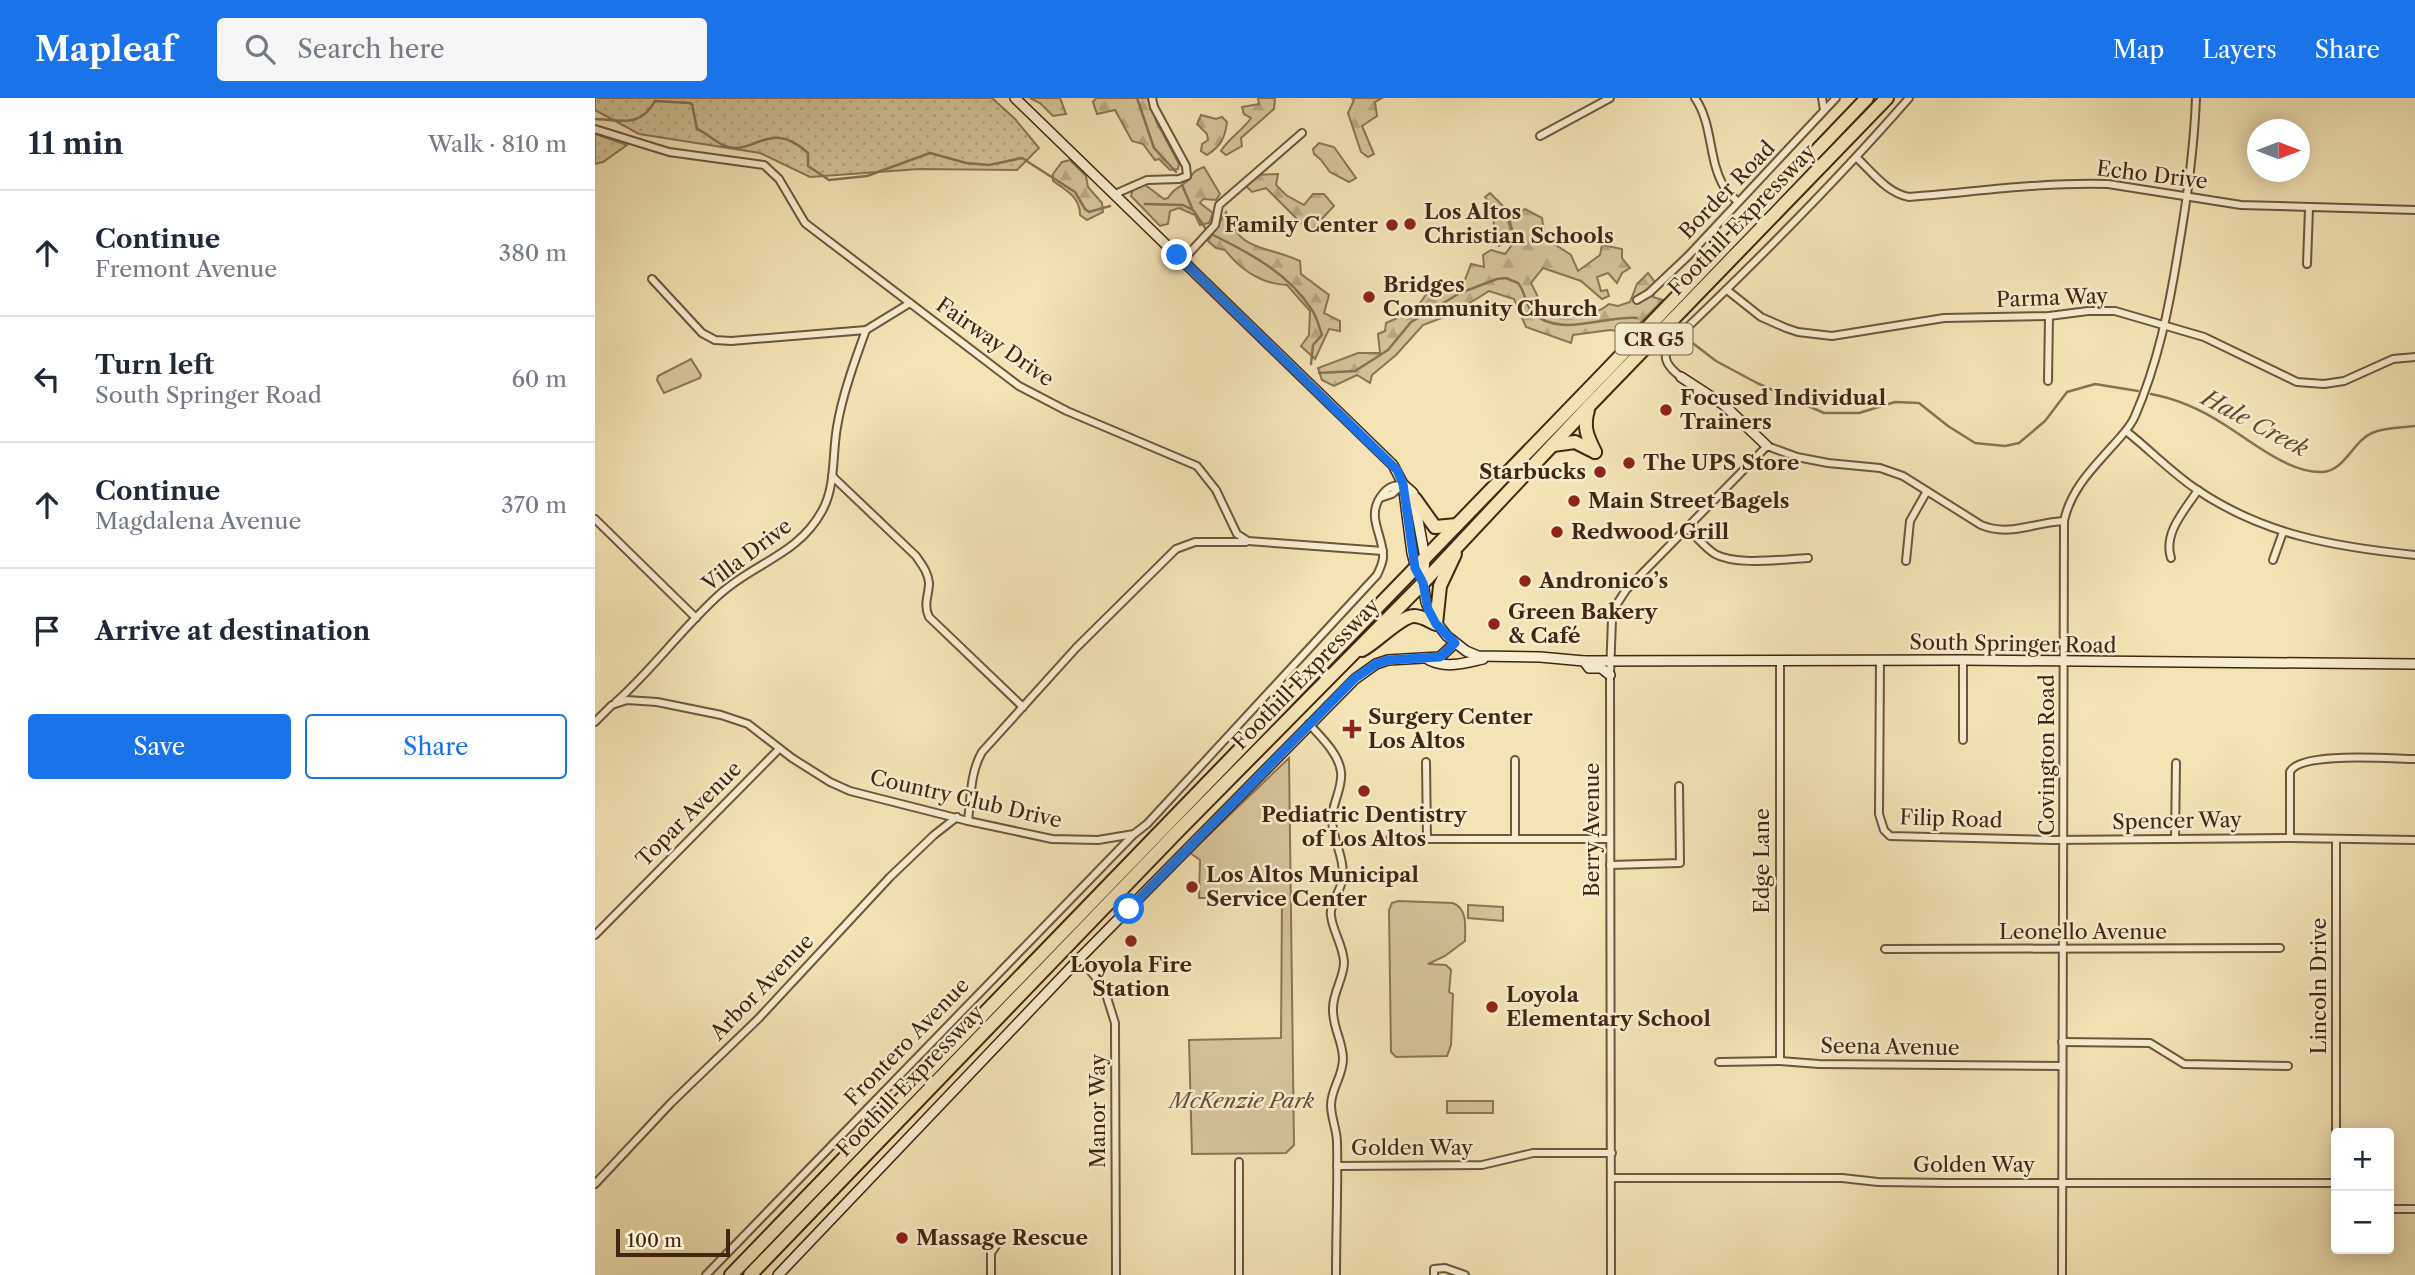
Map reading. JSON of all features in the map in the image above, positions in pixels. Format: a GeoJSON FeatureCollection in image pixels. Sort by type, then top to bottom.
{"type":"FeatureCollection","features":[{"type":"Feature","properties":{"kind":"highway","name":"Foothill Expressway"},"geometry":{"type":"LineString","coordinates":[[731,1275],[1458,525],[1867,98]]}},
{"type":"Feature","properties":{"kind":"highway","name":"Foothill Expressway"},"geometry":{"type":"LineString","coordinates":[[750,1275],[1179,830],[1423,583],[1552,445],[1887,98]]}},
{"type":"Feature","properties":{"kind":"highway"},"geometry":{"type":"LineString","coordinates":[[1552,445],[1575,442],[1595,452],[1584,423],[1589,407]]}},
{"type":"Feature","properties":{"kind":"highway"},"geometry":{"type":"LineString","coordinates":[[1415,499],[1435,527],[1458,525]]}},
{"type":"Feature","properties":{"kind":"highway"},"geometry":{"type":"LineString","coordinates":[[1352,655],[1375,643],[1410,616],[1418,616],[1436,624],[1442,580],[1461,543]]}},
{"type":"Feature","properties":{"kind":"street"},"geometry":{"type":"LineString","coordinates":[[1015,98],[1388,459],[1403,484],[1415,568],[1423,583]]}},
{"type":"Feature","properties":{"kind":"street"},"geometry":{"type":"LineString","coordinates":[[1115,194],[1147,180],[1179,179],[1187,176],[1187,166],[1154,107],[1152,98]]}},
{"type":"Feature","properties":{"kind":"street"},"geometry":{"type":"LineString","coordinates":[[1540,136],[1610,98]]}},
{"type":"Feature","properties":{"kind":"street"},"geometry":{"type":"LineString","coordinates":[[1695,98],[1707,122],[1717,170],[1724,187],[1738,202]]}},
{"type":"Feature","properties":{"kind":"street"},"geometry":{"type":"LineString","coordinates":[[1822,98],[1824,110]]}},
{"type":"Feature","properties":{"kind":"street","name":"Border Road"},"geometry":{"type":"LineString","coordinates":[[1637,300],[1649,293],[1688,256],[1836,98]]}},
{"type":"Feature","properties":{"kind":"street"},"geometry":{"type":"LineString","coordinates":[[1909,98],[1857,158],[1666,349],[1666,362],[1681,377],[1724,405],[1767,446],[1808,460],[1880,468],[1903,476],[1993,530],[2013,531],[2045,522],[2064,521]]}},
{"type":"Feature","properties":{"kind":"street","name":"Covington Road"},"geometry":{"type":"LineString","coordinates":[[2062,1275],[2064,521],[2077,487],[2126,430],[2140,405],[2166,325],[2188,195],[2195,136],[2196,98]]}},
{"type":"Feature","properties":{"kind":"street","name":"Fairway Drive"},"geometry":{"type":"LineString","coordinates":[[595,129],[669,152],[764,165],[779,179],[805,223],[1019,386],[1067,411],[1197,466],[1216,490],[1237,534],[1248,541]]}},
{"type":"Feature","properties":{"kind":"street"},"geometry":{"type":"LineString","coordinates":[[1183,260],[1215,225],[1219,205],[1301,134]]}},
{"type":"Feature","properties":{"kind":"street","name":"Echo Drive"},"geometry":{"type":"LineString","coordinates":[[1857,158],[1896,193],[1909,197],[2088,183],[2188,195],[2241,205],[2415,210]]}},
{"type":"Feature","properties":{"kind":"street"},"geometry":{"type":"LineString","coordinates":[[2307,264],[2309,208]]}},
{"type":"Feature","properties":{"kind":"street"},"geometry":{"type":"LineString","coordinates":[[652,279],[702,333],[715,340],[866,330],[910,303]]}},
{"type":"Feature","properties":{"kind":"street","name":"Parma Way"},"geometry":{"type":"LineString","coordinates":[[1727,290],[1771,321],[1798,332],[1832,336],[1937,319],[2115,311],[2204,337],[2297,382],[2324,384],[2344,380],[2393,359],[2415,357]]}},
{"type":"Feature","properties":{"kind":"street"},"geometry":{"type":"LineString","coordinates":[[2048,381],[2049,316]]}},
{"type":"Feature","properties":{"kind":"street","name":"Villa Drive"},"geometry":{"type":"LineString","coordinates":[[612,705],[720,593],[796,544],[810,529],[823,509],[832,476],[837,426],[866,330]]}},
{"type":"Feature","properties":{"kind":"street"},"geometry":{"type":"LineString","coordinates":[[2126,430],[2198,490],[2240,514],[2283,532],[2348,548],[2415,555]]}},
{"type":"Feature","properties":{"kind":"street","name":"Berry Avenue"},"geometry":{"type":"LineString","coordinates":[[1611,1275],[1609,839],[1610,661],[1613,610],[1626,590],[1767,446]]}},
{"type":"Feature","properties":{"kind":"street"},"geometry":{"type":"LineString","coordinates":[[832,476],[916,556],[927,572],[929,584],[926,609],[929,617],[1023,707]]}},
{"type":"Feature","properties":{"kind":"street"},"geometry":{"type":"LineString","coordinates":[[1134,834],[1147,824],[1377,575],[1383,562],[1383,551],[1374,515],[1376,505],[1380,498],[1392,494],[1403,484]]}},
{"type":"Feature","properties":{"kind":"street"},"geometry":{"type":"LineString","coordinates":[[1403,484],[1413,493],[1415,499],[1425,558],[1423,583]]}},
{"type":"Feature","properties":{"kind":"street"},"geometry":{"type":"LineString","coordinates":[[2171,558],[2168,550],[2172,530],[2198,490]]}},
{"type":"Feature","properties":{"kind":"street"},"geometry":{"type":"LineString","coordinates":[[1906,561],[1910,521],[1927,491]]}},
{"type":"Feature","properties":{"kind":"street"},"geometry":{"type":"LineString","coordinates":[[595,519],[696,618]]}},
{"type":"Feature","properties":{"kind":"street"},"geometry":{"type":"LineString","coordinates":[[1687,528],[1713,553],[1724,558],[1808,558]]}},
{"type":"Feature","properties":{"kind":"street"},"geometry":{"type":"LineString","coordinates":[[2273,560],[2283,532]]}},
{"type":"Feature","properties":{"kind":"street"},"geometry":{"type":"LineString","coordinates":[[968,821],[972,780],[977,762],[990,741],[1076,648],[1176,549],[1195,542],[1248,541],[1383,551]]}},
{"type":"Feature","properties":{"kind":"street","name":"South Springer Road"},"geometry":{"type":"LineString","coordinates":[[1423,583],[1428,609],[1436,624],[1455,643],[1472,654],[1488,657],[1540,657],[1584,661],[1963,660],[2415,664]]}},
{"type":"Feature","properties":{"kind":"street"},"geometry":{"type":"LineString","coordinates":[[778,1275],[1080,958],[1355,678],[1376,664],[1388,660],[1440,657],[1455,643]]}},
{"type":"Feature","properties":{"kind":"street"},"geometry":{"type":"LineString","coordinates":[[1428,659],[1438,665],[1461,665],[1488,657]]}},
{"type":"Feature","properties":{"kind":"street","name":"Edge Lane"},"geometry":{"type":"LineString","coordinates":[[1780,660],[1780,1061]]}},
{"type":"Feature","properties":{"kind":"street","name":"Filip Road"},"geometry":{"type":"LineString","coordinates":[[1880,660],[1879,814],[1884,830],[1890,836],[2064,840]]}},
{"type":"Feature","properties":{"kind":"street"},"geometry":{"type":"LineString","coordinates":[[1963,660],[1963,740]]}},
{"type":"Feature","properties":{"kind":"street"},"geometry":{"type":"LineString","coordinates":[[1584,661],[1589,668],[1601,668],[1610,675]]}},
{"type":"Feature","properties":{"kind":"street","name":"Country Club Drive"},"geometry":{"type":"LineString","coordinates":[[612,705],[627,700],[647,701],[730,717],[748,724],[779,748],[838,786],[968,821],[1075,841],[1134,834]]}},
{"type":"Feature","properties":{"kind":"street"},"geometry":{"type":"LineString","coordinates":[[597,717],[612,705]]}},
{"type":"Feature","properties":{"kind":"street"},"geometry":{"type":"LineString","coordinates":[[1310,724],[1326,743],[1341,770],[1332,817],[1343,872],[1331,912],[1343,959],[1342,976],[1332,1009],[1334,1027],[1341,1040],[1343,1056],[1331,1107],[1336,1130],[1336,1275]]}},
{"type":"Feature","properties":{"kind":"street","name":"Topar Avenue"},"geometry":{"type":"LineString","coordinates":[[595,935],[779,748]]}},
{"type":"Feature","properties":{"kind":"street"},"geometry":{"type":"LineString","coordinates":[[2290,838],[2290,772],[2298,763],[2323,758],[2415,759]]}},
{"type":"Feature","properties":{"kind":"street"},"geometry":{"type":"LineString","coordinates":[[1515,760],[1515,839]]}},
{"type":"Feature","properties":{"kind":"street"},"geometry":{"type":"LineString","coordinates":[[1426,762],[1427,839]]}},
{"type":"Feature","properties":{"kind":"street"},"geometry":{"type":"LineString","coordinates":[[2175,839],[2176,763]]}},
{"type":"Feature","properties":{"kind":"street"},"geometry":{"type":"LineString","coordinates":[[1610,865],[1680,863],[1679,786]]}},
{"type":"Feature","properties":{"kind":"street","name":"Arbor Avenue"},"geometry":{"type":"LineString","coordinates":[[595,1184],[671,1102],[759,1018],[890,877],[934,835],[958,817]]}},
{"type":"Feature","properties":{"kind":"street","name":"Frontero Avenue"},"geometry":{"type":"LineString","coordinates":[[706,1275],[1134,834]]}},
{"type":"Feature","properties":{"kind":"street"},"geometry":{"type":"LineString","coordinates":[[1389,839],[1609,839]]}},
{"type":"Feature","properties":{"kind":"street","name":"Lincoln Drive"},"geometry":{"type":"LineString","coordinates":[[2336,839],[2336,1128]]}},
{"type":"Feature","properties":{"kind":"street","name":"Spencer Way"},"geometry":{"type":"LineString","coordinates":[[2064,840],[2415,840]]}},
{"type":"Feature","properties":{"kind":"street","name":"Leonello Avenue"},"geometry":{"type":"LineString","coordinates":[[1885,949],[2280,948]]}},
{"type":"Feature","properties":{"kind":"street","name":"Manor Way"},"geometry":{"type":"LineString","coordinates":[[1080,958],[1104,988],[1115,1023],[1116,1275]]}},
{"type":"Feature","properties":{"kind":"street"},"geometry":{"type":"LineString","coordinates":[[2062,1042],[2150,1043],[2184,1064],[2288,1066]]}},
{"type":"Feature","properties":{"kind":"street","name":"Seena Avenue"},"geometry":{"type":"LineString","coordinates":[[1719,1062],[2061,1066]]}},
{"type":"Feature","properties":{"kind":"street","name":"Golden Way"},"geometry":{"type":"LineString","coordinates":[[1337,1166],[1482,1166],[1533,1153],[1612,1153]]}},
{"type":"Feature","properties":{"kind":"street"},"geometry":{"type":"LineString","coordinates":[[1239,1162],[1239,1275]]}},
{"type":"Feature","properties":{"kind":"street","name":"Golden Way"},"geometry":{"type":"LineString","coordinates":[[1612,1178],[1842,1178],[1878,1182],[1948,1183],[2331,1183]]}},
{"type":"Feature","properties":{"kind":"street"},"geometry":{"type":"LineString","coordinates":[[2394,1209],[2415,1209]]}},
{"type":"Feature","properties":{"kind":"street"},"geometry":{"type":"LineString","coordinates":[[991,1275],[991,1253],[999,1241]]}},
{"type":"Feature","properties":{"kind":"street"},"geometry":{"type":"LineString","coordinates":[[1434,1272],[1445,1268],[1465,1275]]}},
{"type":"Feature","properties":{"kind":"green space"},"geometry":{"type":"Polygon","coordinates":[[[595,98],[992,98],[1015,119],[1039,148],[1017,170],[919,169],[810,177],[760,153],[639,134],[595,110],[595,98]]]}},
{"type":"Feature","properties":{"kind":"green space"},"geometry":{"type":"Polygon","coordinates":[[[1030,98],[1060,98],[1066,114],[1053,116],[1040,103],[1030,98]]]}},
{"type":"Feature","properties":{"kind":"green space"},"geometry":{"type":"Polygon","coordinates":[[[1096,98],[1151,98],[1156,121],[1179,164],[1178,169],[1170,170],[1159,159],[1155,160],[1143,144],[1132,141],[1115,110],[1097,114],[1093,102],[1096,98]]]}},
{"type":"Feature","properties":{"kind":"green space"},"geometry":{"type":"Polygon","coordinates":[[[1258,98],[1275,98],[1274,109],[1241,138],[1242,146],[1226,155],[1221,151],[1251,118],[1244,114],[1242,107],[1259,104],[1258,98]]]}},
{"type":"Feature","properties":{"kind":"green space"},"geometry":{"type":"Polygon","coordinates":[[[1352,98],[1382,98],[1375,102],[1377,116],[1362,126],[1374,154],[1368,157],[1361,152],[1348,113],[1354,100],[1352,98]]]}},
{"type":"Feature","properties":{"kind":"green space"},"geometry":{"type":"Polygon","coordinates":[[[1201,115],[1216,119],[1222,117],[1227,122],[1221,141],[1207,155],[1201,151],[1202,144],[1208,140],[1207,134],[1197,124],[1201,115]]]}},
{"type":"Feature","properties":{"kind":"green space"},"geometry":{"type":"Polygon","coordinates":[[[595,134],[627,145],[603,162],[595,164],[595,134]]]}},
{"type":"Feature","properties":{"kind":"green space"},"geometry":{"type":"Polygon","coordinates":[[[1319,143],[1334,147],[1356,178],[1349,182],[1330,172],[1314,154],[1313,149],[1319,143]]]}},
{"type":"Feature","properties":{"kind":"green space"},"geometry":{"type":"Polygon","coordinates":[[[1070,160],[1086,176],[1088,187],[1102,203],[1103,212],[1087,220],[1080,215],[1078,203],[1053,181],[1053,174],[1062,162],[1070,160]]]}},
{"type":"Feature","properties":{"kind":"green space"},"geometry":{"type":"Polygon","coordinates":[[[1204,167],[1220,194],[1216,200],[1203,199],[1200,203],[1213,213],[1209,223],[1200,225],[1195,215],[1179,208],[1170,211],[1168,224],[1160,226],[1131,196],[1133,188],[1144,184],[1164,199],[1168,198],[1194,172],[1204,167]]]}},
{"type":"Feature","properties":{"kind":"green space"},"geometry":{"type":"Polygon","coordinates":[[[1278,174],[1276,185],[1286,195],[1304,205],[1313,194],[1324,194],[1334,206],[1319,222],[1319,232],[1307,229],[1266,188],[1252,192],[1246,186],[1255,175],[1278,174]]]}},
{"type":"Feature","properties":{"kind":"green space"},"geometry":{"type":"Polygon","coordinates":[[[1490,193],[1504,207],[1513,237],[1499,246],[1489,202],[1485,197],[1490,193]]]}},
{"type":"Feature","properties":{"kind":"green space"},"geometry":{"type":"Polygon","coordinates":[[[1525,209],[1542,218],[1545,238],[1571,255],[1578,271],[1600,255],[1602,245],[1622,249],[1622,258],[1630,268],[1622,273],[1617,283],[1608,273],[1597,277],[1601,291],[1607,290],[1609,296],[1602,299],[1581,281],[1543,268],[1531,283],[1544,309],[1578,315],[1594,313],[1609,304],[1618,306],[1630,302],[1637,284],[1648,273],[1657,285],[1653,297],[1663,300],[1630,333],[1610,330],[1573,335],[1571,343],[1526,327],[1514,299],[1489,291],[1452,314],[1423,325],[1396,355],[1372,375],[1370,383],[1357,375],[1334,386],[1322,380],[1318,368],[1358,353],[1380,353],[1378,334],[1385,331],[1386,323],[1415,310],[1430,289],[1449,283],[1463,285],[1471,264],[1484,267],[1483,255],[1491,250],[1505,254],[1515,241],[1509,217],[1525,209]]]}},
{"type":"Feature","properties":{"kind":"green space"},"geometry":{"type":"Polygon","coordinates":[[[1226,212],[1239,235],[1255,246],[1300,261],[1301,274],[1329,295],[1324,313],[1340,321],[1340,331],[1329,329],[1315,359],[1301,346],[1309,335],[1310,311],[1287,285],[1252,275],[1225,250],[1216,248],[1208,241],[1226,212]]]}},
{"type":"Feature","properties":{"kind":"green space"},"geometry":{"type":"Polygon","coordinates":[[[691,359],[701,375],[700,378],[664,393],[657,380],[658,376],[691,359]]]}},
{"type":"Feature","properties":{"kind":"green space","name":"McKenzie Park"},"geometry":{"type":"Polygon","coordinates":[[[1289,758],[1294,1145],[1286,1153],[1192,1154],[1189,1040],[1281,1038],[1282,898],[1199,898],[1200,860],[1190,853],[1289,758]]]}},
{"type":"Feature","properties":{"kind":"green space"},"geometry":{"type":"Polygon","coordinates":[[[1392,903],[1453,903],[1463,914],[1465,941],[1445,956],[1428,964],[1446,965],[1451,970],[1451,1045],[1447,1056],[1396,1057],[1391,1052],[1389,910],[1392,903]]]}},
{"type":"Feature","properties":{"kind":"green space"},"geometry":{"type":"Polygon","coordinates":[[[1468,905],[1503,907],[1503,921],[1468,918],[1468,905]]]}},
{"type":"Feature","properties":{"kind":"green space"},"geometry":{"type":"Polygon","coordinates":[[[1447,1101],[1493,1101],[1493,1113],[1447,1113],[1447,1101]]]}},
{"type":"Feature","properties":{"kind":"waterway"},"geometry":{"type":"LineString","coordinates":[[1137,98],[1154,148],[1176,172]]}},
{"type":"Feature","properties":{"kind":"waterway"},"geometry":{"type":"LineString","coordinates":[[595,119],[636,119],[649,110],[655,101],[689,103],[692,104],[697,129],[721,144],[735,148],[772,138],[783,138],[808,153],[808,166],[829,180],[867,176],[930,153],[966,163],[989,165],[1022,158],[1075,192],[1089,212],[1110,206]]}},
{"type":"Feature","properties":{"kind":"waterway"},"geometry":{"type":"LineString","coordinates":[[1182,185],[1192,208]]}},
{"type":"Feature","properties":{"kind":"waterway","name":"Hale Creek"},"geometry":{"type":"LineString","coordinates":[[1145,204],[1183,205],[1193,210],[1206,229]]}},
{"type":"Feature","properties":{"kind":"waterway","name":"Hale Creek"},"geometry":{"type":"LineString","coordinates":[[1213,235],[1268,266],[1303,297],[1314,313],[1322,335],[1313,345],[1311,364]]}},
{"type":"Feature","properties":{"kind":"waterway","name":"Hale Creek"},"geometry":{"type":"LineString","coordinates":[[1319,373],[1355,371],[1388,350],[1411,322],[1460,293],[1497,279],[1506,278],[1518,283],[1532,312],[1555,324],[1637,318]]}},
{"type":"Feature","properties":{"kind":"waterway","name":"Hale Creek"},"geometry":{"type":"LineString","coordinates":[[1686,338],[1716,361],[1824,413],[1859,413],[1895,402],[1919,403],[1975,443],[2005,446],[2019,443],[2045,421],[2067,392],[2095,384],[2138,391]]}},
{"type":"Feature","properties":{"kind":"waterway","name":"Hale Creek"},"geometry":{"type":"LineString","coordinates":[[2151,394],[2199,410],[2271,455],[2309,471],[2322,472],[2337,467],[2359,442],[2372,433],[2415,426]]}},
{"type":"Feature","properties":{"kind":"place","name":"Los Altos Christian Schools"},"geometry":{"type":"Point","coordinates":[1410,224]}},
{"type":"Feature","properties":{"kind":"place","name":"Family Center"},"geometry":{"type":"Point","coordinates":[1392,225]}},
{"type":"Feature","properties":{"kind":"place","name":"Bridges Community Church"},"geometry":{"type":"Point","coordinates":[1369,297]}},
{"type":"Feature","properties":{"kind":"place","name":"Focused Individual Trainers"},"geometry":{"type":"Point","coordinates":[1666,410]}},
{"type":"Feature","properties":{"kind":"place","name":"The UPS Store"},"geometry":{"type":"Point","coordinates":[1629,463]}},
{"type":"Feature","properties":{"kind":"place","name":"Starbucks"},"geometry":{"type":"Point","coordinates":[1600,472]}},
{"type":"Feature","properties":{"kind":"place","name":"Main Street Bagels"},"geometry":{"type":"Point","coordinates":[1574,501]}},
{"type":"Feature","properties":{"kind":"place","name":"Redwood Grill"},"geometry":{"type":"Point","coordinates":[1557,532]}},
{"type":"Feature","properties":{"kind":"place","name":"Andronico’s"},"geometry":{"type":"Point","coordinates":[1525,581]}},
{"type":"Feature","properties":{"kind":"place","name":"Green Bakery & Café"},"geometry":{"type":"Point","coordinates":[1494,624]}},
{"type":"Feature","properties":{"kind":"place","name":"Surgery Center Los Altos"},"geometry":{"type":"Point","coordinates":[1352,729]}},
{"type":"Feature","properties":{"kind":"place","name":"Pediatric Dentistry of Los Altos"},"geometry":{"type":"Point","coordinates":[1364,791]}},
{"type":"Feature","properties":{"kind":"place","name":"Los Altos Municipal Service Center"},"geometry":{"type":"Point","coordinates":[1192,887]}},
{"type":"Feature","properties":{"kind":"place","name":"Loyola Fire Station"},"geometry":{"type":"Point","coordinates":[1131,941]}},
{"type":"Feature","properties":{"kind":"place","name":"Loyola Elementary School"},"geometry":{"type":"Point","coordinates":[1492,1007]}},
{"type":"Feature","properties":{"kind":"place","name":"Massage Rescue"},"geometry":{"type":"Point","coordinates":[902,1238]}},
{"type":"Feature","properties":{"kind":"route"},"geometry":{"type":"LineString","coordinates":[[1129,909],[1355,678],[1376,664],[1388,660],[1435,659],[1446,653],[1455,643],[1436,624],[1428,609],[1423,583],[1415,568],[1403,484],[1397,470],[1177,255]]}}]}
